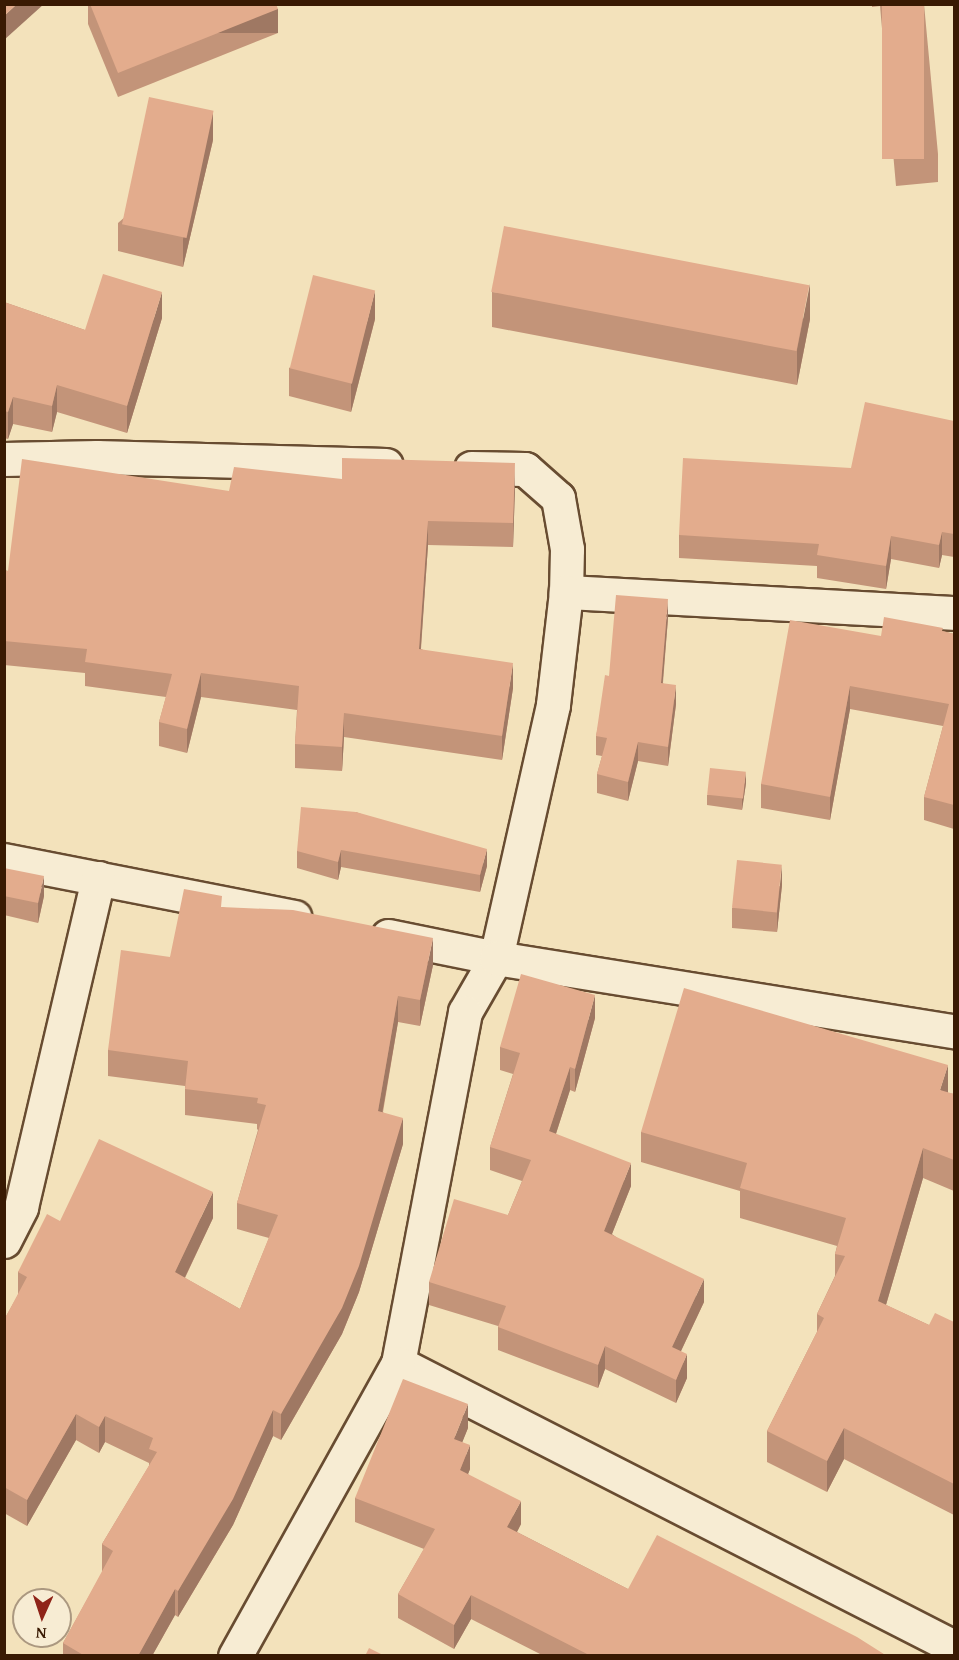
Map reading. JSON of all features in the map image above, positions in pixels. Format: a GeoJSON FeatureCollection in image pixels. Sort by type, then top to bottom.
{"type":"FeatureCollection","features":[{"type":"Feature","properties":{"kind":"street"},"geometry":{"type":"LineString","coordinates":[[4,459],[97,457],[525,469],[558,498],[567,549],[566,592],[553,705],[496,958],[465,1012],[398,1363],[235,1656]]}},
{"type":"Feature","properties":{"kind":"street"},"geometry":{"type":"LineString","coordinates":[[566,592],[954,613]]}},
{"type":"Feature","properties":{"kind":"street"},"geometry":{"type":"LineString","coordinates":[[4,860],[320,922]]}},
{"type":"Feature","properties":{"kind":"street"},"geometry":{"type":"LineString","coordinates":[[4,1241],[21,1207],[98,878]]}},
{"type":"Feature","properties":{"kind":"street"},"geometry":{"type":"LineString","coordinates":[[355,929],[496,958],[954,1031]]}},
{"type":"Feature","properties":{"kind":"street"},"geometry":{"type":"LineString","coordinates":[[398,1363],[954,1647]]}},
{"type":"Feature","properties":{"kind":"building"},"geometry":{"type":"Polygon","coordinates":[[[4,4],[17,4],[4,16],[4,4]]]}},
{"type":"Feature","properties":{"kind":"building"},"geometry":{"type":"Polygon","coordinates":[[[90,4],[276,4],[278,9],[118,73],[90,4]]]}},
{"type":"Feature","properties":{"kind":"building"},"geometry":{"type":"Polygon","coordinates":[[[882,4],[924,4],[924,159],[882,159],[882,4]]]}},
{"type":"Feature","properties":{"kind":"building"},"geometry":{"type":"Polygon","coordinates":[[[149,97],[214,111],[187,238],[122,224],[149,97]]]}},
{"type":"Feature","properties":{"kind":"building"},"geometry":{"type":"Polygon","coordinates":[[[504,226],[809,285],[797,351],[491,292],[504,226]]]}},
{"type":"Feature","properties":{"kind":"building"},"geometry":{"type":"Polygon","coordinates":[[[103,274],[162,292],[127,406],[57,385],[52,406],[13,397],[8,412],[4,411],[4,302],[85,330],[103,274]]]}},
{"type":"Feature","properties":{"kind":"building"},"geometry":{"type":"Polygon","coordinates":[[[313,275],[375,290],[352,384],[290,368],[313,275]]]}},
{"type":"Feature","properties":{"kind":"building"},"geometry":{"type":"Polygon","coordinates":[[[865,402],[954,421],[954,534],[942,532],[939,545],[891,536],[886,566],[817,555],[819,544],[679,535],[683,458],[851,468],[865,402]]]}},
{"type":"Feature","properties":{"kind":"building"},"geometry":{"type":"Polygon","coordinates":[[[342,458],[515,463],[513,523],[428,521],[419,649],[513,663],[502,736],[344,713],[342,747],[295,744],[299,686],[201,673],[187,729],[159,722],[172,674],[85,662],[87,649],[4,641],[4,570],[8,571],[22,459],[229,491],[234,467],[342,479],[342,458]]]}},
{"type":"Feature","properties":{"kind":"building"},"geometry":{"type":"Polygon","coordinates":[[[616,595],[668,599],[661,683],[676,685],[668,747],[638,742],[628,782],[597,774],[607,738],[596,736],[605,675],[609,676],[616,595]]]}},
{"type":"Feature","properties":{"kind":"building"},"geometry":{"type":"Polygon","coordinates":[[[884,617],[943,628],[942,631],[954,634],[954,805],[924,797],[949,704],[850,686],[830,797],[761,784],[790,620],[881,636],[884,617]]]}},
{"type":"Feature","properties":{"kind":"building"},"geometry":{"type":"Polygon","coordinates":[[[710,768],[746,772],[743,799],[707,795],[710,768]]]}},
{"type":"Feature","properties":{"kind":"building"},"geometry":{"type":"Polygon","coordinates":[[[301,807],[356,812],[487,849],[480,875],[341,850],[338,862],[297,851],[301,807]]]}},
{"type":"Feature","properties":{"kind":"building"},"geometry":{"type":"Polygon","coordinates":[[[737,860],[782,865],[777,912],[732,908],[737,860]]]}},
{"type":"Feature","properties":{"kind":"building"},"geometry":{"type":"Polygon","coordinates":[[[4,868],[44,876],[38,903],[4,896],[4,868]]]}},
{"type":"Feature","properties":{"kind":"building"},"geometry":{"type":"Polygon","coordinates":[[[184,889],[222,896],[221,907],[293,910],[433,938],[420,1000],[398,996],[378,1111],[403,1118],[359,1266],[342,1308],[281,1414],[273,1410],[233,1499],[178,1591],[175,1589],[138,1656],[85,1656],[71,1648],[72,1626],[113,1551],[102,1544],[157,1452],[149,1449],[153,1438],[105,1416],[99,1427],[76,1414],[27,1500],[4,1487],[4,1320],[27,1277],[18,1272],[47,1214],[60,1221],[99,1139],[213,1192],[175,1272],[240,1309],[278,1215],[237,1203],[266,1105],[257,1103],[258,1098],[185,1089],[188,1061],[108,1050],[121,950],[170,957],[184,889]]]}},
{"type":"Feature","properties":{"kind":"building"},"geometry":{"type":"Polygon","coordinates":[[[521,974],[595,995],[575,1069],[570,1067],[549,1131],[631,1163],[604,1231],[704,1279],[672,1347],[687,1354],[676,1380],[605,1346],[598,1365],[498,1327],[506,1306],[429,1282],[454,1199],[508,1215],[531,1160],[490,1147],[520,1053],[500,1047],[521,974]]]}},
{"type":"Feature","properties":{"kind":"building"},"geometry":{"type":"Polygon","coordinates":[[[684,988],[948,1065],[940,1090],[954,1094],[954,1160],[923,1148],[878,1301],[929,1325],[935,1313],[954,1322],[954,1484],[844,1428],[827,1461],[767,1431],[824,1318],[817,1314],[845,1256],[835,1254],[846,1218],[740,1188],[747,1163],[641,1132],[684,988]]]}},
{"type":"Feature","properties":{"kind":"building"},"geometry":{"type":"Polygon","coordinates":[[[403,1379],[468,1404],[454,1439],[470,1445],[460,1470],[521,1501],[507,1527],[628,1589],[657,1535],[857,1637],[887,1656],[672,1656],[669,1654],[669,1656],[591,1656],[471,1595],[454,1625],[398,1594],[435,1529],[355,1498],[403,1379]]]}},
{"type":"Feature","properties":{"kind":"building"},"geometry":{"type":"Polygon","coordinates":[[[369,1648],[385,1656],[365,1656],[369,1648]]]}}]}
